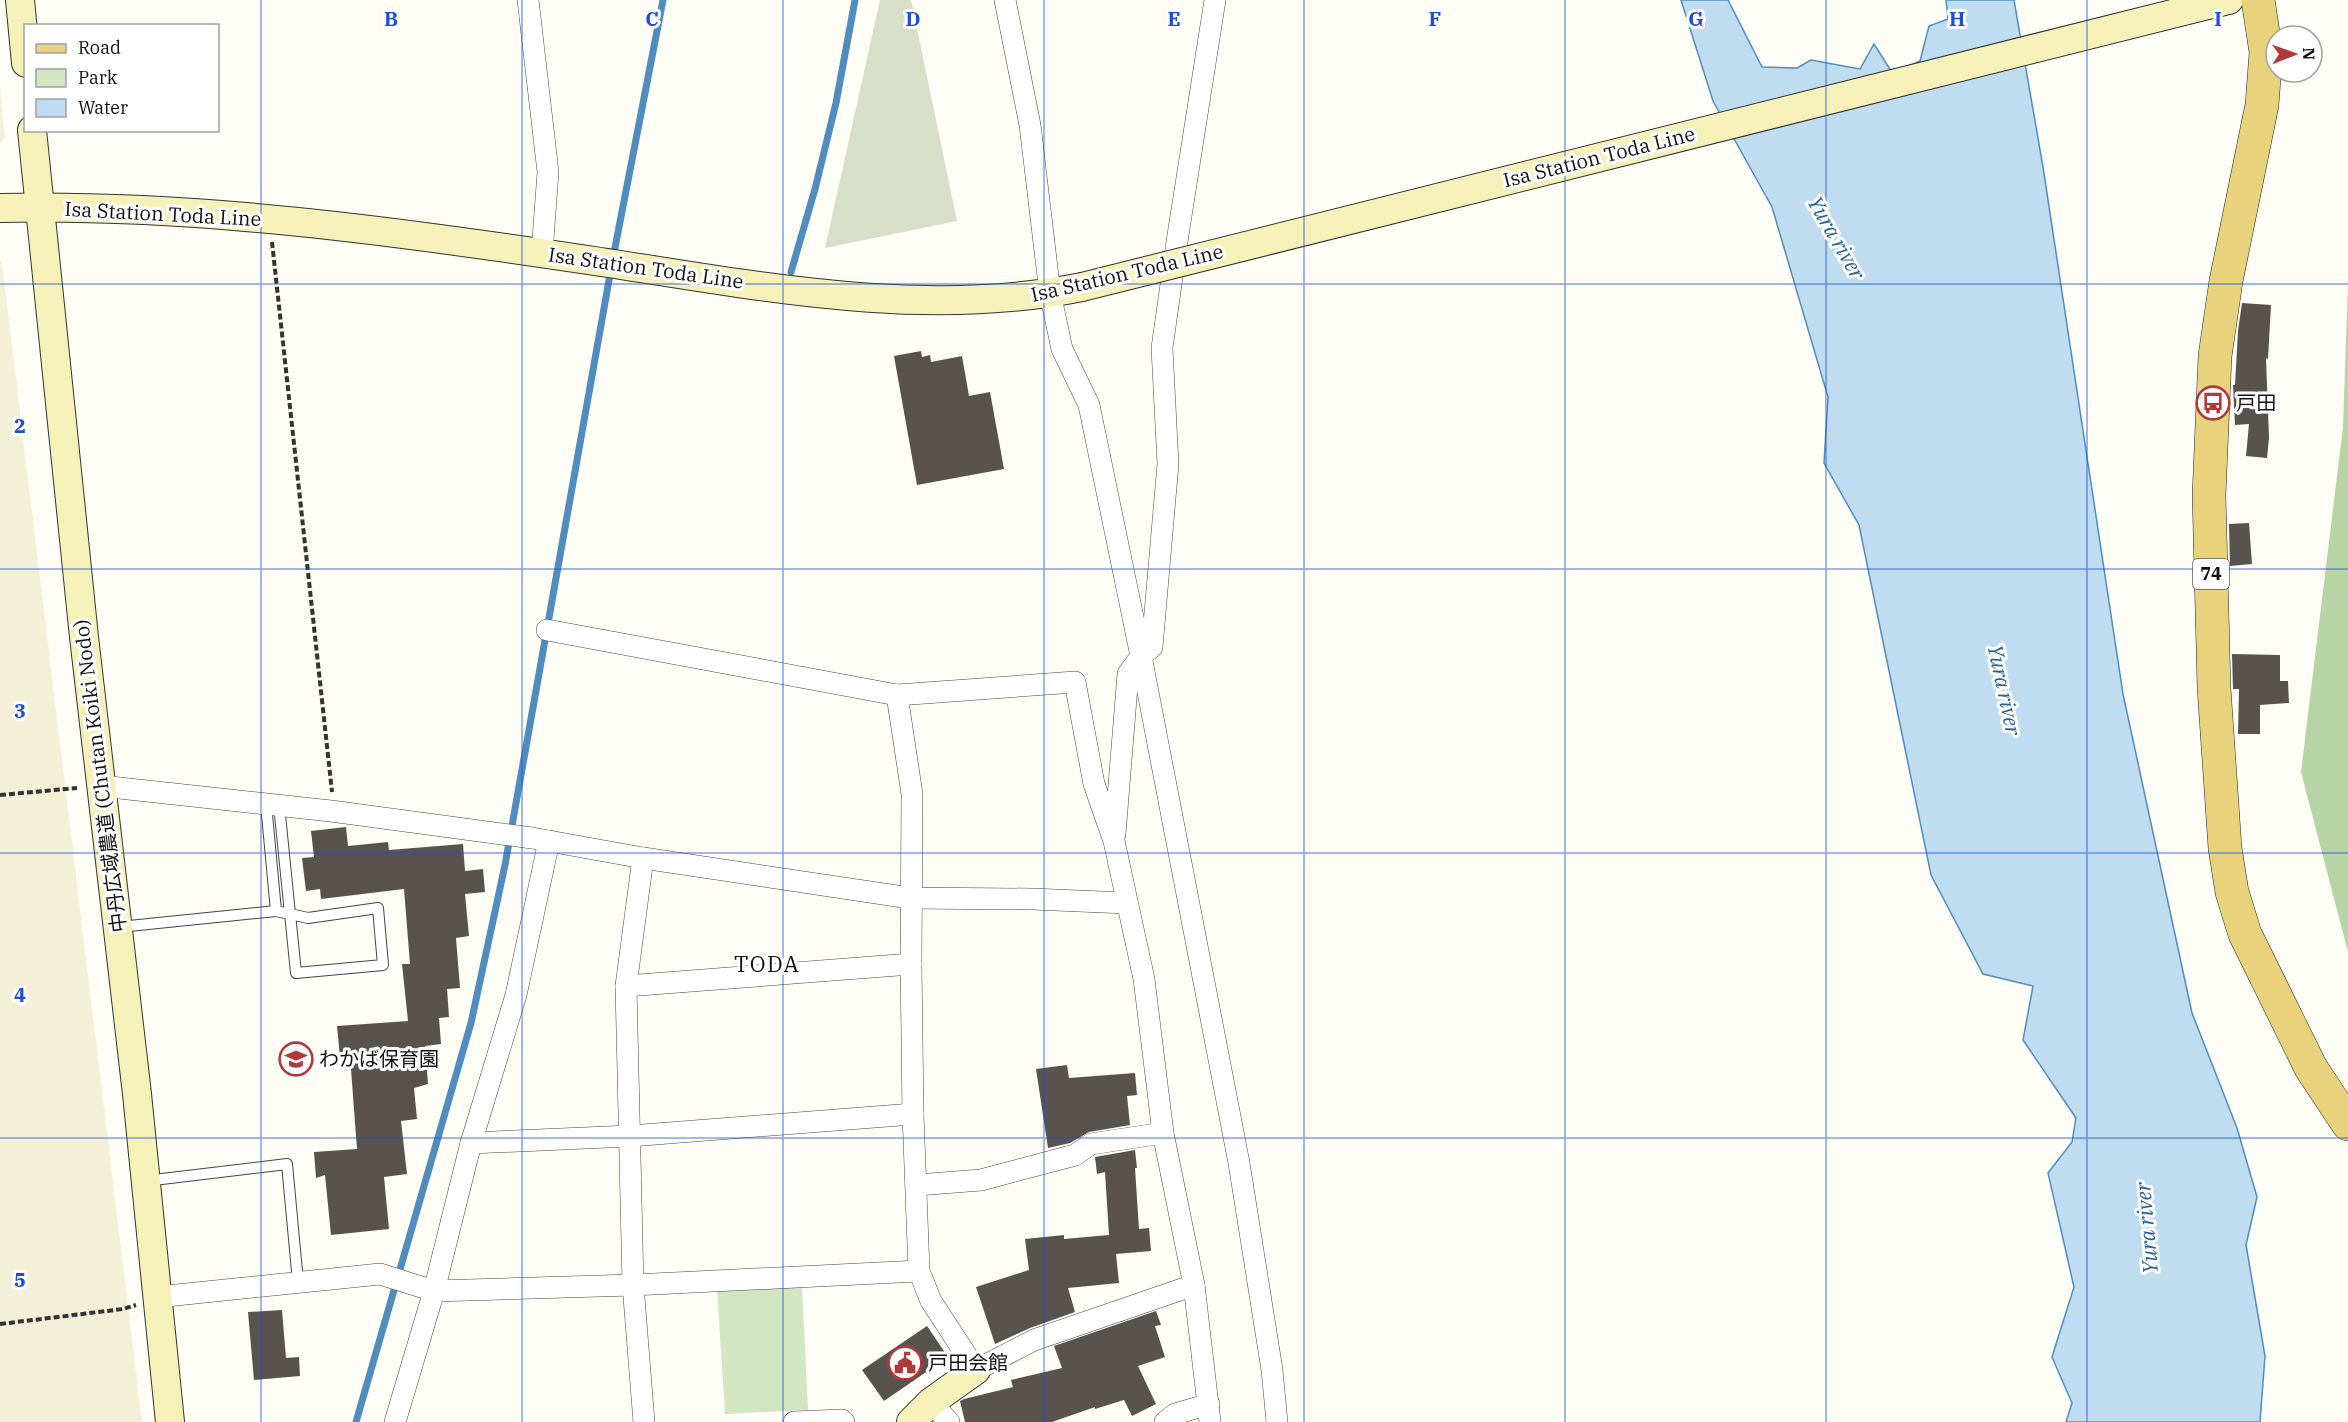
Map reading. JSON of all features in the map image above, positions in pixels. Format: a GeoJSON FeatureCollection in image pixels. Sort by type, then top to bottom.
{"type":"FeatureCollection","features":[{"type":"Feature","properties":{"kind":"main road"},"geometry":{"type":"LineString","coordinates":[[20,0],[24,42]]}},
{"type":"Feature","properties":{"kind":"main road","name":"74"},"geometry":{"type":"LineString","coordinates":[[2258,0],[2266,52],[2262,105],[2226,281],[2215,356],[2209,495],[2214,688],[2225,848],[2232,892],[2245,934],[2311,1068],[2348,1124]]}},
{"type":"Feature","properties":{"kind":"main road","name":"Isa Station Toda Line"},"geometry":{"type":"LineString","coordinates":[[0,208],[177,211],[431,237],[819,293],[890,299],[997,300],[1082,287],[2218,3]]}},
{"type":"Feature","properties":{"kind":"main road","name":"中丹広域農道 (Chutan Koiki Nodo)"},"geometry":{"type":"LineString","coordinates":[[32,132],[170,1422]]}},
{"type":"Feature","properties":{"kind":"main road"},"geometry":{"type":"LineString","coordinates":[[911,1422],[940,1412],[976,1370]]}},
{"type":"Feature","properties":{"kind":"street"},"geometry":{"type":"LineString","coordinates":[[528,0],[548,172],[542,253]]}},
{"type":"Feature","properties":{"kind":"street"},"geometry":{"type":"LineString","coordinates":[[1005,0],[1030,126],[1050,293],[1062,349],[1089,405],[1141,656],[1239,1163],[1272,1370],[1277,1422]]}},
{"type":"Feature","properties":{"kind":"street"},"geometry":{"type":"LineString","coordinates":[[1114,841],[1128,674],[1141,656],[1152,647],[1168,464],[1162,348],[1215,0]]}},
{"type":"Feature","properties":{"kind":"street"},"geometry":{"type":"LineString","coordinates":[[547,630],[897,695],[1075,682],[1094,784],[1114,841],[1143,979],[1163,1133],[1194,1286],[1210,1413],[1175,1414],[1165,1422]]}},
{"type":"Feature","properties":{"kind":"street"},"geometry":{"type":"LineString","coordinates":[[897,695],[912,794],[910,964],[913,1114],[920,1271],[931,1301],[976,1370],[1034,1340],[1194,1286]]}},
{"type":"Feature","properties":{"kind":"street"},"geometry":{"type":"LineString","coordinates":[[101,786],[331,811],[502,834],[643,858],[910,898],[1032,899],[1126,903]]}},
{"type":"Feature","properties":{"kind":"street"},"geometry":{"type":"LineString","coordinates":[[395,1422],[427,1288],[516,995],[541,840]]}},
{"type":"Feature","properties":{"kind":"street"},"geometry":{"type":"LineString","coordinates":[[643,858],[626,986],[633,1285],[644,1422]]}},
{"type":"Feature","properties":{"kind":"street"},"geometry":{"type":"LineString","coordinates":[[626,986],[910,964]]}},
{"type":"Feature","properties":{"kind":"street"},"geometry":{"type":"LineString","coordinates":[[471,1143],[630,1136],[913,1114]]}},
{"type":"Feature","properties":{"kind":"street"},"geometry":{"type":"LineString","coordinates":[[916,1185],[981,1180],[1075,1155],[1091,1144],[1163,1133]]}},
{"type":"Feature","properties":{"kind":"street"},"geometry":{"type":"LineString","coordinates":[[157,1297],[380,1274],[427,1288],[633,1285],[920,1271]]}},
{"type":"Feature","properties":{"kind":"street"},"geometry":{"type":"LineString","coordinates":[[794,1422],[842,1420],[844,1422]]}},
{"type":"Feature","properties":{"kind":"lane"},"geometry":{"type":"LineString","coordinates":[[272,805],[276,911]]}},
{"type":"Feature","properties":{"kind":"lane"},"geometry":{"type":"LineString","coordinates":[[117,927],[276,911],[291,914],[308,918],[378,908],[383,965],[296,973],[291,914],[272,805]]}},
{"type":"Feature","properties":{"kind":"lane"},"geometry":{"type":"LineString","coordinates":[[145,1181],[286,1164],[298,1282]]}},
{"type":"Feature","properties":{"kind":"path"},"geometry":{"type":"LineString","coordinates":[[270,220],[331,785],[331,811]]}},
{"type":"Feature","properties":{"kind":"path"},"geometry":{"type":"LineString","coordinates":[[0,795],[101,786]]}},
{"type":"Feature","properties":{"kind":"path"},"geometry":{"type":"LineString","coordinates":[[0,1324],[123,1309],[157,1297]]}},
{"type":"Feature","properties":{"kind":"green space"},"geometry":{"type":"Polygon","coordinates":[[[880,0],[911,0],[957,221],[825,248],[880,0]]]}},
{"type":"Feature","properties":{"kind":"green space"},"geometry":{"type":"Polygon","coordinates":[[[0,86],[5,138],[0,144],[0,86]]]}},
{"type":"Feature","properties":{"kind":"green space"},"geometry":{"type":"Polygon","coordinates":[[[0,261],[2,263],[142,1422],[0,1422],[0,261]]]}},
{"type":"Feature","properties":{"kind":"green space"},"geometry":{"type":"Polygon","coordinates":[[[2348,283],[2348,952],[2301,772],[2343,427],[2348,283]]]}},
{"type":"Feature","properties":{"kind":"green space"},"geometry":{"type":"Polygon","coordinates":[[[802,1285],[808,1410],[725,1414],[717,1289],[802,1285]]]}},
{"type":"Feature","properties":{"kind":"water","name":"Yura river"},"geometry":{"type":"Polygon","coordinates":[[[1681,0],[1728,0],[1762,67],[1797,68],[1811,60],[1860,69],[1874,44],[1893,74],[1920,61],[1929,26],[1948,19],[1946,0],[2014,0],[2043,167],[2123,694],[2192,1013],[2237,1128],[2257,1197],[2246,1245],[2265,1356],[2260,1422],[2066,1422],[2072,1403],[2052,1357],[2074,1287],[2048,1173],[2072,1142],[2076,1118],[2023,1040],[2033,986],[1983,974],[1931,875],[1859,525],[1824,463],[1828,397],[1772,207],[1713,101],[1681,0]]]}},
{"type":"Feature","properties":{"kind":"building"},"geometry":{"type":"Polygon","coordinates":[[[2242,303],[2271,305],[2268,359],[2266,358],[2269,438],[2267,458],[2246,456],[2249,424],[2235,425],[2233,385],[2235,385],[2242,303]]]}},
{"type":"Feature","properties":{"kind":"building"},"geometry":{"type":"Polygon","coordinates":[[[921,351],[922,357],[930,355],[931,362],[962,356],[969,396],[990,392],[1004,469],[917,485],[894,356],[921,351]]]}},
{"type":"Feature","properties":{"kind":"building"},"geometry":{"type":"Polygon","coordinates":[[[2249,523],[2252,564],[2230,566],[2229,524],[2249,523]]]}},
{"type":"Feature","properties":{"kind":"building"},"geometry":{"type":"Polygon","coordinates":[[[2232,654],[2280,655],[2280,681],[2288,681],[2289,703],[2260,705],[2260,734],[2238,734],[2239,689],[2233,689],[2232,654]]]}},
{"type":"Feature","properties":{"kind":"building"},"geometry":{"type":"Polygon","coordinates":[[[346,827],[348,846],[388,842],[389,850],[463,844],[465,871],[483,869],[485,892],[465,894],[469,936],[456,938],[460,988],[447,989],[449,1017],[439,1018],[441,1044],[425,1046],[428,1084],[414,1088],[417,1119],[401,1121],[407,1174],[384,1177],[389,1229],[331,1235],[325,1175],[316,1178],[314,1152],[357,1149],[350,1056],[340,1057],[337,1026],[408,1021],[402,964],[410,964],[404,889],[321,899],[320,889],[306,891],[302,858],[314,857],[311,831],[346,827]]]}},
{"type":"Feature","properties":{"kind":"building"},"geometry":{"type":"Polygon","coordinates":[[[1067,1065],[1069,1078],[1135,1073],[1137,1095],[1127,1096],[1130,1125],[1089,1132],[1070,1143],[1048,1148],[1036,1069],[1067,1065]]]}},
{"type":"Feature","properties":{"kind":"building"},"geometry":{"type":"Polygon","coordinates":[[[1135,1150],[1139,1229],[1149,1228],[1151,1251],[1116,1254],[1119,1283],[1068,1288],[1075,1312],[1030,1328],[995,1344],[976,1287],[1029,1270],[1025,1239],[1064,1235],[1064,1239],[1109,1235],[1105,1172],[1097,1174],[1095,1157],[1135,1150]]]}},
{"type":"Feature","properties":{"kind":"building"},"geometry":{"type":"Polygon","coordinates":[[[282,1310],[286,1358],[299,1357],[300,1376],[254,1380],[248,1312],[282,1310]]]}},
{"type":"Feature","properties":{"kind":"building"},"geometry":{"type":"Polygon","coordinates":[[[1156,1311],[1161,1325],[1155,1326],[1165,1357],[1138,1366],[1156,1404],[1132,1416],[1124,1400],[1052,1422],[965,1422],[960,1401],[1013,1387],[1011,1380],[1062,1368],[1054,1346],[1156,1311]]]}},
{"type":"Feature","properties":{"kind":"building","name":"戸田会館"},"geometry":{"type":"Polygon","coordinates":[[[927,1326],[948,1357],[884,1401],[862,1370],[927,1326]]]}},
{"type":"Feature","properties":{"kind":"waterway"},"geometry":{"type":"LineString","coordinates":[[613,258],[663,0]]}},
{"type":"Feature","properties":{"kind":"waterway"},"geometry":{"type":"LineString","coordinates":[[791,272],[815,189],[836,103],[855,0]]}},
{"type":"Feature","properties":{"kind":"waterway"},"geometry":{"type":"LineString","coordinates":[[356,1422],[471,1023],[505,865],[611,269]]}},
{"type":"Feature","properties":{"kind":"place","name":"戸田"},"geometry":{"type":"Point","coordinates":[2213,403]}},
{"type":"Feature","properties":{"kind":"place","name":"わかば保育園"},"geometry":{"type":"Point","coordinates":[296,1059]}},
{"type":"Feature","properties":{"kind":"place","name":"戸田会館"},"geometry":{"type":"Point","coordinates":[905,1363]}},
{"type":"Feature","properties":{"kind":"district","name":"TODA"},"geometry":{"type":"Point","coordinates":[767,964]}}]}
